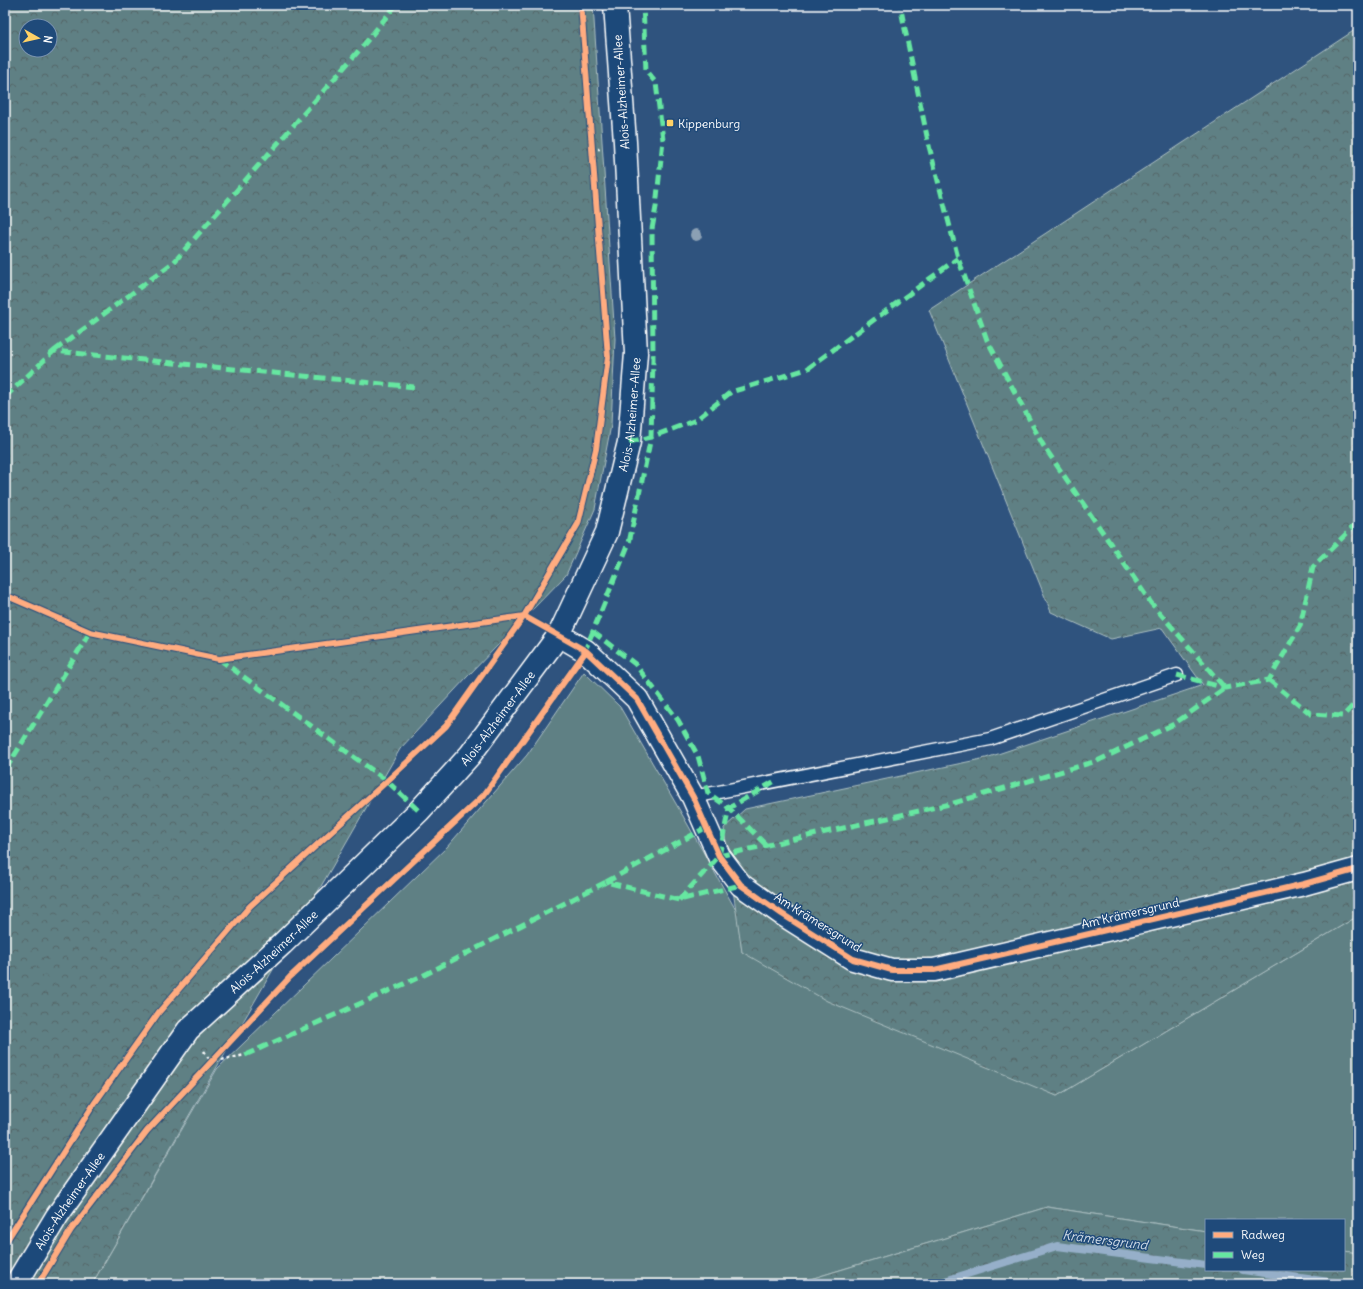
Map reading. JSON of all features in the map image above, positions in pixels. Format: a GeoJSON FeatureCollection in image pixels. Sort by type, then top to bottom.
{"type":"FeatureCollection","features":[{"type":"Feature","properties":{"kind":"street","name":"Alois-Alzheimer-Allee"},"geometry":{"type":"LineString","coordinates":[[16,1284],[57,1216],[188,1030],[282,944],[419,811],[470,755],[559,635],[607,532],[629,442],[636,353],[625,142],[615,5]]}},
{"type":"Feature","properties":{"kind":"street","name":"Am Krämersgrund"},"geometry":{"type":"LineString","coordinates":[[559,635],[586,651],[637,699],[693,797],[719,856],[741,885],[782,914],[853,959],[892,970],[934,970],[1304,884],[1358,869]]}},
{"type":"Feature","properties":{"kind":"lane"},"geometry":{"type":"LineString","coordinates":[[693,797],[990,739],[1177,675]]}},
{"type":"Feature","properties":{"kind":"path"},"geometry":{"type":"LineString","coordinates":[[661,122],[670,123]]}},
{"type":"Feature","properties":{"kind":"path"},"geometry":{"type":"LineString","coordinates":[[592,149],[601,149]]}},
{"type":"Feature","properties":{"kind":"path"},"geometry":{"type":"LineString","coordinates":[[188,1030],[211,1062],[245,1055]]}},
{"type":"Feature","properties":{"kind":"green space"},"geometry":{"type":"Polygon","coordinates":[[[5,5],[593,5],[615,339],[611,425],[595,509],[566,575],[467,677],[400,749],[92,1284],[5,1284],[5,5]]]}},
{"type":"Feature","properties":{"kind":"green space"},"geometry":{"type":"Polygon","coordinates":[[[1358,28],[1358,916],[1057,1096],[827,1001],[742,952],[724,828],[745,809],[986,758],[1203,685],[1162,628],[1111,639],[1051,612],[929,310],[1358,28]]]}},
{"type":"Feature","properties":{"kind":"green space"},"geometry":{"type":"Polygon","coordinates":[[[584,672],[620,707],[679,809],[737,912],[742,952],[1057,1096],[1358,916],[1358,1253],[1345,1251],[1345,1219],[1205,1219],[1205,1231],[1047,1207],[794,1284],[92,1284],[217,1069],[447,847],[527,755],[584,672]]]}},
{"type":"Feature","properties":{"kind":"green space"},"geometry":{"type":"Polygon","coordinates":[[[1047,1207],[1205,1231],[1205,1271],[1345,1271],[1345,1251],[1358,1253],[1358,1284],[794,1284],[1047,1207]]]}},
{"type":"Feature","properties":{"kind":"waterway","name":"Krämersgrund"},"geometry":{"type":"LineString","coordinates":[[935,1284],[1057,1246],[1205,1265]]}},
{"type":"Feature","properties":{"kind":"waterway","name":"Krämersgrund"},"geometry":{"type":"LineString","coordinates":[[1250,1271],[1344,1284]]}},
{"type":"Feature","properties":{"kind":"marked path"},"geometry":{"type":"LineString","coordinates":[[54,351],[174,262],[362,47],[396,5]]}},
{"type":"Feature","properties":{"kind":"marked path"},"geometry":{"type":"LineString","coordinates":[[584,653],[629,543],[651,437],[653,359],[652,229],[656,207],[663,140],[656,83],[646,71],[643,5]]}},
{"type":"Feature","properties":{"kind":"marked path"},"geometry":{"type":"LineString","coordinates":[[719,856],[950,804],[1097,761],[1174,724],[1225,688],[1151,603],[1043,445],[987,340],[958,258],[929,146],[900,5]]}},
{"type":"Feature","properties":{"kind":"marked path"},"geometry":{"type":"LineString","coordinates":[[629,442],[651,437],[696,420],[731,392],[807,369],[958,258]]}},
{"type":"Feature","properties":{"kind":"marked path"},"geometry":{"type":"LineString","coordinates":[[5,397],[54,351],[414,387]]}},
{"type":"Feature","properties":{"kind":"marked path"},"geometry":{"type":"LineString","coordinates":[[1177,675],[1225,688],[1269,680],[1300,626],[1313,567],[1358,522]]}},
{"type":"Feature","properties":{"kind":"marked path"},"geometry":{"type":"LineString","coordinates":[[5,769],[90,632]]}},
{"type":"Feature","properties":{"kind":"marked path"},"geometry":{"type":"LineString","coordinates":[[593,632],[635,664],[678,720],[698,756],[708,793],[729,808],[766,845]]}},
{"type":"Feature","properties":{"kind":"marked path"},"geometry":{"type":"LineString","coordinates":[[219,659],[387,781],[419,811]]}},
{"type":"Feature","properties":{"kind":"marked path"},"geometry":{"type":"LineString","coordinates":[[1269,680],[1311,714],[1343,716],[1358,700]]}},
{"type":"Feature","properties":{"kind":"marked path"},"geometry":{"type":"LineString","coordinates":[[679,900],[719,856],[729,808],[775,781]]}},
{"type":"Feature","properties":{"kind":"marked path"},"geometry":{"type":"LineString","coordinates":[[606,882],[707,827]]}},
{"type":"Feature","properties":{"kind":"marked path"},"geometry":{"type":"LineString","coordinates":[[245,1055],[422,976],[606,882],[679,900],[741,885]]}},
{"type":"Feature","properties":{"kind":"cycle path"},"geometry":{"type":"LineString","coordinates":[[5,1243],[94,1104],[159,1012],[250,906],[446,726],[524,616],[578,524],[596,449],[608,357],[581,5]]}},
{"type":"Feature","properties":{"kind":"cycle path"},"geometry":{"type":"LineString","coordinates":[[5,595],[90,632],[219,659],[524,616],[586,651],[637,699],[693,797],[719,856],[741,885],[782,914],[853,959],[892,970],[934,970],[1304,884],[1358,869]]}},
{"type":"Feature","properties":{"kind":"cycle path"},"geometry":{"type":"LineString","coordinates":[[38,1284],[71,1230],[147,1131],[290,977],[484,795],[586,651]]}},
{"type":"Feature","properties":{"kind":"place","name":"Kippenburg"},"geometry":{"type":"Point","coordinates":[670,123]}}]}
